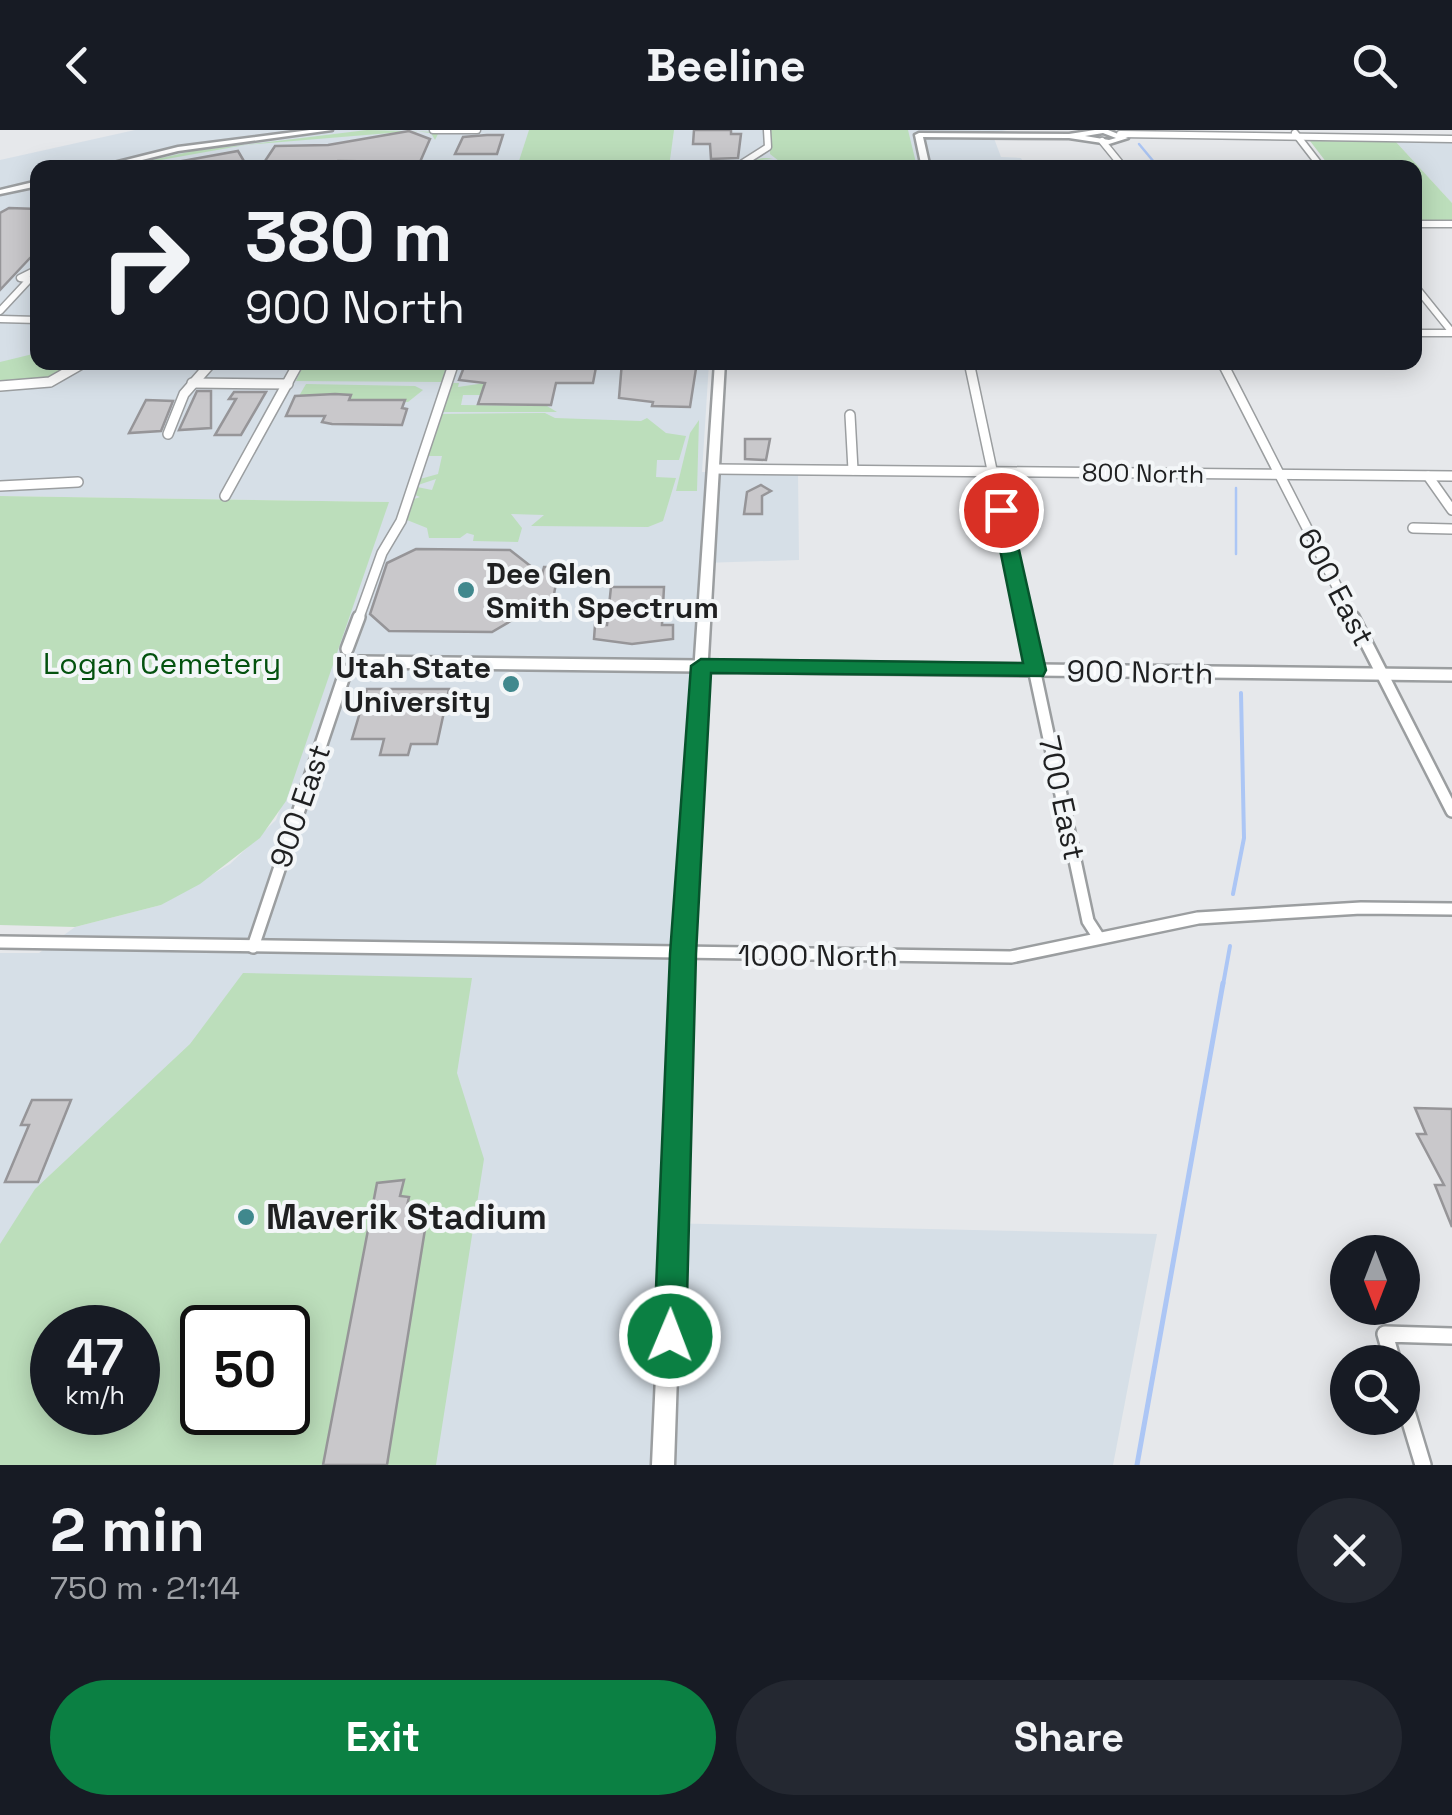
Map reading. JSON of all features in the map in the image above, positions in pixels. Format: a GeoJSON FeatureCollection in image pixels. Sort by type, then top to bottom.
{"type":"FeatureCollection","features":[{"type":"Feature","properties":{"kind":"main road"},"geometry":{"type":"LineString","coordinates":[[135,160],[204,145],[328,130]]}},
{"type":"Feature","properties":{"kind":"main road"},"geometry":{"type":"LineString","coordinates":[[924,160],[919,133],[1118,136]]}},
{"type":"Feature","properties":{"kind":"main road"},"geometry":{"type":"LineString","coordinates":[[0,192],[30,185]]}},
{"type":"Feature","properties":{"kind":"main road"},"geometry":{"type":"LineString","coordinates":[[663,1465],[683,954],[720,370]]}},
{"type":"Feature","properties":{"kind":"street"},"geometry":{"type":"LineString","coordinates":[[433,130],[476,130]]}},
{"type":"Feature","properties":{"kind":"street"},"geometry":{"type":"LineString","coordinates":[[750,160],[768,147],[767,130]]}},
{"type":"Feature","properties":{"kind":"street"},"geometry":{"type":"LineString","coordinates":[[1292,130],[1316,160]]}},
{"type":"Feature","properties":{"kind":"street"},"geometry":{"type":"LineString","coordinates":[[1117,154],[1118,136],[1230,134],[1452,139]]}},
{"type":"Feature","properties":{"kind":"street"},"geometry":{"type":"LineString","coordinates":[[1098,135],[1120,160]]}},
{"type":"Feature","properties":{"kind":"street"},"geometry":{"type":"LineString","coordinates":[[1422,224],[1452,224]]}},
{"type":"Feature","properties":{"kind":"street"},"geometry":{"type":"LineString","coordinates":[[27,282],[20,276],[30,272]]}},
{"type":"Feature","properties":{"kind":"street"},"geometry":{"type":"LineString","coordinates":[[0,311],[30,282]]}},
{"type":"Feature","properties":{"kind":"street"},"geometry":{"type":"LineString","coordinates":[[1422,295],[1452,333]]}},
{"type":"Feature","properties":{"kind":"street"},"geometry":{"type":"LineString","coordinates":[[0,319],[30,320]]}},
{"type":"Feature","properties":{"kind":"street"},"geometry":{"type":"LineString","coordinates":[[1422,333],[1452,333]]}},
{"type":"Feature","properties":{"kind":"street"},"geometry":{"type":"LineString","coordinates":[[0,386],[50,382],[71,370]]}},
{"type":"Feature","properties":{"kind":"street"},"geometry":{"type":"LineString","coordinates":[[168,434],[192,383],[204,370]]}},
{"type":"Feature","properties":{"kind":"street"},"geometry":{"type":"LineString","coordinates":[[225,496],[295,370]]}},
{"type":"Feature","properties":{"kind":"street"},"geometry":{"type":"LineString","coordinates":[[346,649],[382,552],[401,521],[451,370]]}},
{"type":"Feature","properties":{"kind":"street","name":"700 East"},"geometry":{"type":"LineString","coordinates":[[971,370],[1088,921],[1099,938]]}},
{"type":"Feature","properties":{"kind":"street","name":"600 East"},"geometry":{"type":"LineString","coordinates":[[1226,370],[1452,811]]}},
{"type":"Feature","properties":{"kind":"street"},"geometry":{"type":"LineString","coordinates":[[192,383],[288,384]]}},
{"type":"Feature","properties":{"kind":"street"},"geometry":{"type":"LineString","coordinates":[[850,415],[853,470]]}},
{"type":"Feature","properties":{"kind":"street","name":"800 North"},"geometry":{"type":"LineString","coordinates":[[714,469],[1452,476]]}},
{"type":"Feature","properties":{"kind":"street"},"geometry":{"type":"LineString","coordinates":[[1428,476],[1452,510]]}},
{"type":"Feature","properties":{"kind":"street"},"geometry":{"type":"LineString","coordinates":[[0,486],[78,482]]}},
{"type":"Feature","properties":{"kind":"street"},"geometry":{"type":"LineString","coordinates":[[1413,528],[1452,529]]}},
{"type":"Feature","properties":{"kind":"street","name":"900 North"},"geometry":{"type":"LineString","coordinates":[[350,666],[360,662],[1452,676]]}},
{"type":"Feature","properties":{"kind":"street","name":"900 East"},"geometry":{"type":"LineString","coordinates":[[253,947],[350,666]]}},
{"type":"Feature","properties":{"kind":"street","name":"1000 North"},"geometry":{"type":"LineString","coordinates":[[0,942],[1011,957],[1232,915],[1452,909]]}},
{"type":"Feature","properties":{"kind":"street"},"geometry":{"type":"LineString","coordinates":[[1388,1345],[1385,1334],[1452,1336]]}},
{"type":"Feature","properties":{"kind":"street"},"geometry":{"type":"LineString","coordinates":[[1414,1435],[1423,1465]]}},
{"type":"Feature","properties":{"kind":"shaded area","name":"Utah State University"},"geometry":{"type":"Polygon","coordinates":[[[135,130],[1007,130],[992,133],[1001,157],[1022,160],[30,160],[30,370],[709,370],[702,472],[798,473],[799,560],[703,563],[660,1223],[1157,1234],[1113,1465],[0,1465],[0,953],[39,953],[75,927],[161,905],[230,864],[276,820],[388,502],[0,496],[0,160],[135,130]]]}},
{"type":"Feature","properties":{"kind":"shaded area"},"geometry":{"type":"Polygon","coordinates":[[[1396,142],[1452,143],[1452,203],[1422,170],[1422,160],[1413,160],[1396,142]]]}},
{"type":"Feature","properties":{"kind":"green space"},"geometry":{"type":"Polygon","coordinates":[[[367,130],[411,131],[245,145],[152,160],[193,151],[367,130]]]}},
{"type":"Feature","properties":{"kind":"green space"},"geometry":{"type":"Polygon","coordinates":[[[529,130],[674,130],[670,160],[519,160],[529,130]]]}},
{"type":"Feature","properties":{"kind":"green space"},"geometry":{"type":"Polygon","coordinates":[[[770,130],[908,130],[915,160],[778,160],[770,154],[770,130]]]}},
{"type":"Feature","properties":{"kind":"green space"},"geometry":{"type":"Polygon","coordinates":[[[1310,141],[1396,142],[1413,160],[1325,160],[1310,141]]]}},
{"type":"Feature","properties":{"kind":"green space"},"geometry":{"type":"Polygon","coordinates":[[[1422,170],[1452,203],[1452,220],[1422,220],[1422,170]]]}},
{"type":"Feature","properties":{"kind":"green space"},"geometry":{"type":"Polygon","coordinates":[[[30,355],[30,370],[64,370],[50,379],[0,385],[0,362],[30,355]]]}},
{"type":"Feature","properties":{"kind":"green space"},"geometry":{"type":"Polygon","coordinates":[[[301,370],[447,370],[443,382],[296,381],[301,370]]]}},
{"type":"Feature","properties":{"kind":"green space"},"geometry":{"type":"Polygon","coordinates":[[[450,383],[459,383],[458,387],[485,383],[481,395],[463,395],[461,405],[547,406],[557,412],[441,412],[450,383]]]}},
{"type":"Feature","properties":{"kind":"green space"},"geometry":{"type":"Polygon","coordinates":[[[306,384],[415,386],[423,390],[408,402],[349,400],[350,395],[299,396],[306,384]]]}},
{"type":"Feature","properties":{"kind":"green space"},"geometry":{"type":"Polygon","coordinates":[[[545,413],[555,418],[647,418],[666,433],[686,436],[679,460],[657,460],[656,477],[676,478],[663,521],[648,527],[531,526],[544,515],[511,514],[522,528],[518,542],[473,541],[474,535],[467,533],[460,538],[429,538],[427,528],[407,520],[414,499],[420,497],[415,495],[417,487],[432,490],[436,479],[418,485],[420,479],[438,474],[442,456],[427,456],[441,414],[545,413]]]}},
{"type":"Feature","properties":{"kind":"green space"},"geometry":{"type":"Polygon","coordinates":[[[699,420],[697,491],[676,491],[690,433],[699,420]]]}},
{"type":"Feature","properties":{"kind":"green space","name":"Logan Cemetery"},"geometry":{"type":"Polygon","coordinates":[[[0,496],[389,502],[286,801],[260,838],[200,884],[161,905],[75,927],[0,925],[0,496]]]}},
{"type":"Feature","properties":{"kind":"green space","name":"Maverik Stadium"},"geometry":{"type":"Polygon","coordinates":[[[243,973],[472,978],[457,1073],[484,1159],[436,1465],[0,1465],[0,1244],[35,1189],[190,1044],[243,973]]]}},
{"type":"Feature","properties":{"kind":"building"},"geometry":{"type":"Polygon","coordinates":[[[694,130],[731,130],[731,134],[741,134],[738,158],[711,159],[710,144],[693,144],[694,130]]]}},
{"type":"Feature","properties":{"kind":"building"},"geometry":{"type":"Polygon","coordinates":[[[409,131],[430,139],[421,160],[266,160],[275,146],[328,145],[409,131]]]}},
{"type":"Feature","properties":{"kind":"building"},"geometry":{"type":"Polygon","coordinates":[[[503,135],[497,154],[455,154],[463,137],[503,135]]]}},
{"type":"Feature","properties":{"kind":"building"},"geometry":{"type":"Polygon","coordinates":[[[238,151],[243,160],[188,160],[238,151]]]}},
{"type":"Feature","properties":{"kind":"building"},"geometry":{"type":"Polygon","coordinates":[[[9,208],[30,209],[30,258],[0,290],[0,213],[9,208]]]}},
{"type":"Feature","properties":{"kind":"building"},"geometry":{"type":"Polygon","coordinates":[[[463,370],[595,370],[593,383],[556,383],[551,405],[478,404],[485,383],[459,380],[463,370]]]}},
{"type":"Feature","properties":{"kind":"building"},"geometry":{"type":"Polygon","coordinates":[[[621,370],[696,370],[690,407],[652,406],[653,402],[619,398],[621,370]]]}},
{"type":"Feature","properties":{"kind":"building"},"geometry":{"type":"Polygon","coordinates":[[[197,391],[211,391],[211,428],[179,430],[197,391]]]}},
{"type":"Feature","properties":{"kind":"building"},"geometry":{"type":"Polygon","coordinates":[[[234,392],[266,392],[241,435],[215,435],[236,399],[229,399],[234,392]]]}},
{"type":"Feature","properties":{"kind":"building"},"geometry":{"type":"Polygon","coordinates":[[[351,395],[349,400],[405,400],[402,408],[407,409],[402,425],[332,424],[322,422],[325,416],[286,416],[295,396],[351,395]]]}},
{"type":"Feature","properties":{"kind":"building"},"geometry":{"type":"Polygon","coordinates":[[[146,400],[173,401],[161,431],[129,433],[146,400]]]}},
{"type":"Feature","properties":{"kind":"building"},"geometry":{"type":"Polygon","coordinates":[[[745,439],[770,439],[766,460],[745,459],[745,439]]]}},
{"type":"Feature","properties":{"kind":"building"},"geometry":{"type":"Polygon","coordinates":[[[761,485],[771,491],[762,496],[762,514],[744,514],[747,492],[761,485]]]}},
{"type":"Feature","properties":{"kind":"building","name":"Dee Glen Smith Spectrum"},"geometry":{"type":"Polygon","coordinates":[[[416,549],[510,550],[542,575],[544,567],[559,567],[550,616],[521,615],[492,632],[389,631],[370,614],[387,563],[416,549]]]}},
{"type":"Feature","properties":{"kind":"building"},"geometry":{"type":"Polygon","coordinates":[[[611,587],[664,587],[662,625],[673,625],[673,639],[632,644],[594,639],[595,625],[607,625],[611,587]]]}},
{"type":"Feature","properties":{"kind":"building"},"geometry":{"type":"Polygon","coordinates":[[[367,689],[449,689],[437,744],[411,744],[408,755],[380,755],[384,739],[352,739],[367,689]]]}},
{"type":"Feature","properties":{"kind":"building"},"geometry":{"type":"Polygon","coordinates":[[[32,1100],[71,1100],[38,1182],[5,1182],[29,1125],[21,1125],[32,1100]]]}},
{"type":"Feature","properties":{"kind":"building"},"geometry":{"type":"Polygon","coordinates":[[[1415,1108],[1452,1109],[1452,1227],[1435,1185],[1444,1185],[1417,1134],[1426,1134],[1415,1108]]]}},
{"type":"Feature","properties":{"kind":"building"},"geometry":{"type":"Polygon","coordinates":[[[404,1180],[400,1196],[409,1197],[406,1210],[428,1211],[387,1465],[323,1465],[377,1183],[404,1180]]]}},
{"type":"Feature","properties":{"kind":"waterway"},"geometry":{"type":"LineString","coordinates":[[1139,144],[1152,160]]}},
{"type":"Feature","properties":{"kind":"waterway"},"geometry":{"type":"LineString","coordinates":[[1236,488],[1236,554]]}},
{"type":"Feature","properties":{"kind":"waterway"},"geometry":{"type":"LineString","coordinates":[[1233,894],[1244,838],[1241,693]]}},
{"type":"Feature","properties":{"kind":"waterway"},"geometry":{"type":"LineString","coordinates":[[1223,985],[1230,946]]}},
{"type":"Feature","properties":{"kind":"waterway"},"geometry":{"type":"LineString","coordinates":[[1137,1465],[1223,983]]}},
{"type":"Feature","properties":{"kind":"place","name":"Dee Glen Smith Spectrum"},"geometry":{"type":"Point","coordinates":[466,590]}},
{"type":"Feature","properties":{"kind":"place","name":"Utah State University"},"geometry":{"type":"Point","coordinates":[511,684]}},
{"type":"Feature","properties":{"kind":"place","name":"Maverik Stadium"},"geometry":{"type":"Point","coordinates":[246,1217]}},
{"type":"Feature","properties":{"kind":"route"},"geometry":{"type":"LineString","coordinates":[[670,1336],[683,954],[701,666],[1035,670],[1001,510]]}}]}
